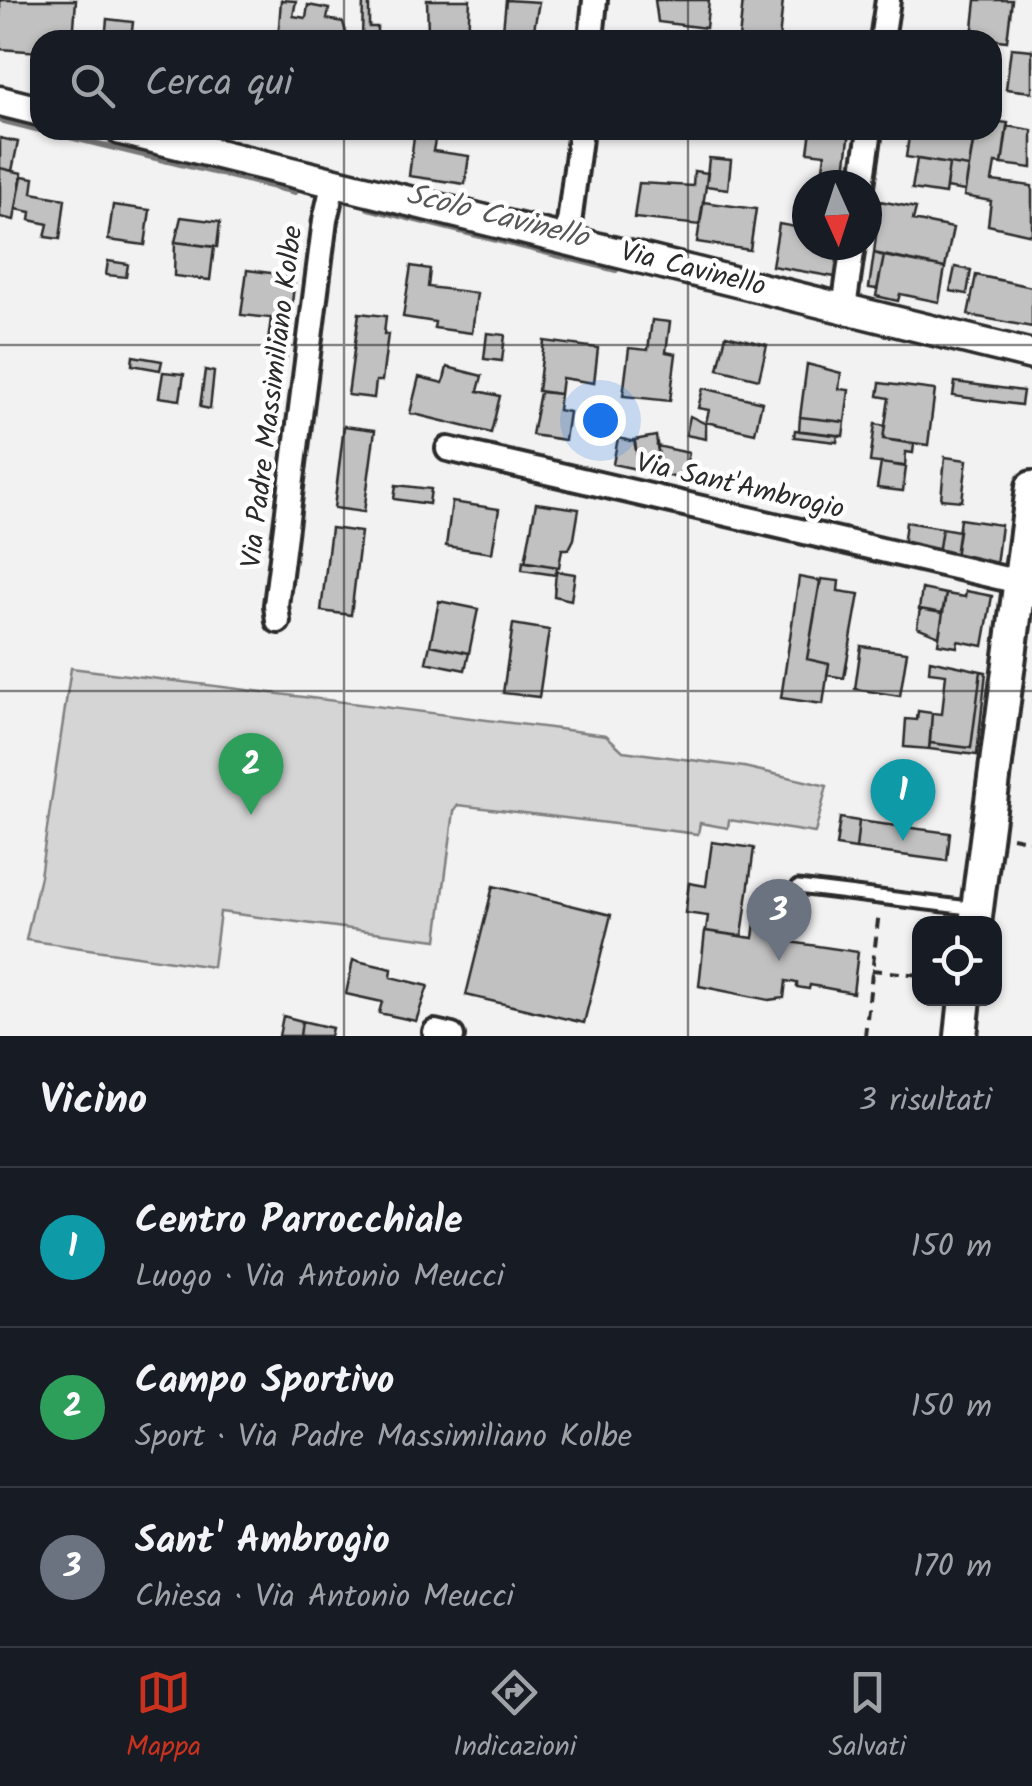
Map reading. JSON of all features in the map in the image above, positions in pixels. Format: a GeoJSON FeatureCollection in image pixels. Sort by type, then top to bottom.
{"type":"FeatureCollection","features":[{"type":"Feature","properties":{"kind":"main road"},"geometry":{"type":"LineString","coordinates":[[976,916],[1024,619],[1019,582],[1032,487]]}},
{"type":"Feature","properties":{"kind":"main road"},"geometry":{"type":"LineString","coordinates":[[960,1036],[964,1006]]}},
{"type":"Feature","properties":{"kind":"street"},"geometry":{"type":"LineString","coordinates":[[592,30],[595,0]]}},
{"type":"Feature","properties":{"kind":"street"},"geometry":{"type":"LineString","coordinates":[[884,30],[888,0]]}},
{"type":"Feature","properties":{"kind":"street"},"geometry":{"type":"LineString","coordinates":[[0,101],[30,108]]}},
{"type":"Feature","properties":{"kind":"street","name":"Via Cavinello"},"geometry":{"type":"LineString","coordinates":[[162,140],[1032,354]]}},
{"type":"Feature","properties":{"kind":"street"},"geometry":{"type":"LineString","coordinates":[[567,239],[580,140]]}},
{"type":"Feature","properties":{"kind":"street"},"geometry":{"type":"LineString","coordinates":[[864,170],[869,140]]}},
{"type":"Feature","properties":{"kind":"street","name":"Via Padre Massimiliano Kolbe"},"geometry":{"type":"LineString","coordinates":[[278,621],[315,298],[334,182]]}},
{"type":"Feature","properties":{"kind":"street"},"geometry":{"type":"LineString","coordinates":[[844,308],[852,260]]}},
{"type":"Feature","properties":{"kind":"street","name":"Via Sant'Ambrogio"},"geometry":{"type":"LineString","coordinates":[[448,450],[1019,582]]}},
{"type":"Feature","properties":{"kind":"lane"},"geometry":{"type":"LineString","coordinates":[[798,887],[880,897],[976,916]]}},
{"type":"Feature","properties":{"kind":"path"},"geometry":{"type":"LineString","coordinates":[[1002,836],[1032,841]]}},
{"type":"Feature","properties":{"kind":"path"},"geometry":{"type":"LineString","coordinates":[[865,1036],[880,897]]}},
{"type":"Feature","properties":{"kind":"path"},"geometry":{"type":"LineString","coordinates":[[872,970],[912,974]]}},
{"type":"Feature","properties":{"kind":"shaded area"},"geometry":{"type":"Polygon","coordinates":[[[71,668],[606,735],[623,751],[744,767],[827,786],[815,833],[729,820],[728,828],[700,823],[698,834],[458,805],[454,811],[437,940],[220,912],[213,967],[26,940],[40,876],[71,668]]]}},
{"type":"Feature","properties":{"kind":"building"},"geometry":{"type":"Polygon","coordinates":[[[0,0],[76,0],[74,30],[30,30],[30,51],[0,49],[0,0]]]}},
{"type":"Feature","properties":{"kind":"building"},"geometry":{"type":"Polygon","coordinates":[[[281,0],[296,1],[293,16],[306,18],[308,5],[329,9],[327,19],[343,22],[345,30],[279,30],[281,0]]]}},
{"type":"Feature","properties":{"kind":"building"},"geometry":{"type":"Polygon","coordinates":[[[363,0],[369,0],[369,27],[377,30],[362,30],[363,0]]]}},
{"type":"Feature","properties":{"kind":"building"},"geometry":{"type":"Polygon","coordinates":[[[427,0],[470,0],[468,30],[428,30],[427,0]]]}},
{"type":"Feature","properties":{"kind":"building"},"geometry":{"type":"Polygon","coordinates":[[[506,0],[539,2],[534,30],[503,30],[506,0]]]}},
{"type":"Feature","properties":{"kind":"building"},"geometry":{"type":"Polygon","coordinates":[[[655,0],[709,0],[706,28],[658,22],[655,0]]]}},
{"type":"Feature","properties":{"kind":"building"},"geometry":{"type":"Polygon","coordinates":[[[743,0],[783,0],[780,30],[740,30],[743,0]]]}},
{"type":"Feature","properties":{"kind":"building"},"geometry":{"type":"Polygon","coordinates":[[[976,0],[1012,0],[1007,41],[1002,40],[1002,30],[973,30],[976,0]]]}},
{"type":"Feature","properties":{"kind":"building"},"geometry":{"type":"Polygon","coordinates":[[[107,19],[133,22],[132,30],[106,30],[107,19]]]}},
{"type":"Feature","properties":{"kind":"building"},"geometry":{"type":"Polygon","coordinates":[[[1011,48],[1032,50],[1032,92],[1006,89],[1011,48]]]}},
{"type":"Feature","properties":{"kind":"building"},"geometry":{"type":"Polygon","coordinates":[[[1002,122],[1008,123],[1002,164],[995,163],[992,181],[1032,186],[1032,235],[988,225],[991,201],[964,196],[973,140],[1002,140],[1002,122]]]}},
{"type":"Feature","properties":{"kind":"building"},"geometry":{"type":"Polygon","coordinates":[[[1007,126],[1032,130],[1032,168],[1002,164],[1007,126]]]}},
{"type":"Feature","properties":{"kind":"building"},"geometry":{"type":"Polygon","coordinates":[[[0,138],[18,142],[12,171],[0,168],[0,138]]]}},
{"type":"Feature","properties":{"kind":"building"},"geometry":{"type":"Polygon","coordinates":[[[414,140],[435,140],[433,151],[469,156],[465,184],[409,176],[414,140]]]}},
{"type":"Feature","properties":{"kind":"building"},"geometry":{"type":"Polygon","coordinates":[[[810,140],[849,140],[845,170],[823,168],[825,154],[808,152],[810,140]]]}},
{"type":"Feature","properties":{"kind":"building"},"geometry":{"type":"Polygon","coordinates":[[[909,140],[974,140],[969,167],[906,157],[909,140]]]}},
{"type":"Feature","properties":{"kind":"building"},"geometry":{"type":"Polygon","coordinates":[[[709,158],[731,160],[728,189],[706,186],[709,158]]]}},
{"type":"Feature","properties":{"kind":"building"},"geometry":{"type":"Polygon","coordinates":[[[917,159],[949,164],[945,194],[912,189],[917,159]]]}},
{"type":"Feature","properties":{"kind":"building"},"geometry":{"type":"Polygon","coordinates":[[[949,164],[969,167],[965,191],[946,188],[949,164]]]}},
{"type":"Feature","properties":{"kind":"building"},"geometry":{"type":"Polygon","coordinates":[[[0,168],[22,173],[14,220],[0,217],[0,168]]]}},
{"type":"Feature","properties":{"kind":"building"},"geometry":{"type":"Polygon","coordinates":[[[694,171],[708,173],[700,225],[634,218],[639,183],[693,186],[694,171]]]}},
{"type":"Feature","properties":{"kind":"building"},"geometry":{"type":"Polygon","coordinates":[[[22,176],[34,178],[32,193],[65,199],[60,239],[45,237],[48,224],[30,220],[31,212],[16,209],[22,176]]]}},
{"type":"Feature","properties":{"kind":"building"},"geometry":{"type":"Polygon","coordinates":[[[882,201],[916,208],[913,220],[953,228],[945,268],[882,255],[882,201]]]}},
{"type":"Feature","properties":{"kind":"building"},"geometry":{"type":"Polygon","coordinates":[[[703,202],[756,209],[750,250],[697,242],[703,202]]]}},
{"type":"Feature","properties":{"kind":"building"},"geometry":{"type":"Polygon","coordinates":[[[113,205],[150,210],[145,245],[108,240],[113,205]]]}},
{"type":"Feature","properties":{"kind":"building"},"geometry":{"type":"Polygon","coordinates":[[[181,217],[220,222],[217,247],[175,242],[181,217]]]}},
{"type":"Feature","properties":{"kind":"building"},"geometry":{"type":"Polygon","coordinates":[[[779,224],[792,226],[792,260],[838,260],[835,277],[772,266],[779,224]]]}},
{"type":"Feature","properties":{"kind":"building"},"geometry":{"type":"Polygon","coordinates":[[[175,242],[214,247],[210,280],[174,276],[175,242]]]}},
{"type":"Feature","properties":{"kind":"building"},"geometry":{"type":"Polygon","coordinates":[[[884,256],[877,289],[869,288],[873,260],[882,260],[884,256]]]}},
{"type":"Feature","properties":{"kind":"building"},"geometry":{"type":"Polygon","coordinates":[[[884,256],[945,268],[939,302],[900,294],[898,301],[876,296],[884,256]]]}},
{"type":"Feature","properties":{"kind":"building"},"geometry":{"type":"Polygon","coordinates":[[[108,261],[128,264],[126,277],[106,275],[108,261]]]}},
{"type":"Feature","properties":{"kind":"building"},"geometry":{"type":"Polygon","coordinates":[[[411,266],[430,269],[428,287],[477,293],[472,333],[434,328],[435,322],[403,317],[411,266]]]}},
{"type":"Feature","properties":{"kind":"building"},"geometry":{"type":"Polygon","coordinates":[[[955,267],[971,270],[967,294],[950,291],[955,267]]]}},
{"type":"Feature","properties":{"kind":"building"},"geometry":{"type":"Polygon","coordinates":[[[247,270],[295,276],[286,360],[266,358],[271,318],[241,315],[247,270]]]}},
{"type":"Feature","properties":{"kind":"building"},"geometry":{"type":"Polygon","coordinates":[[[976,275],[1032,287],[1032,327],[968,315],[976,275]]]}},
{"type":"Feature","properties":{"kind":"building"},"geometry":{"type":"Polygon","coordinates":[[[359,313],[386,316],[384,334],[388,334],[382,381],[376,381],[374,398],[348,395],[359,313]]]}},
{"type":"Feature","properties":{"kind":"building"},"geometry":{"type":"Polygon","coordinates":[[[652,320],[670,322],[666,352],[676,354],[670,401],[623,396],[629,348],[648,350],[652,320]]]}},
{"type":"Feature","properties":{"kind":"building"},"geometry":{"type":"Polygon","coordinates":[[[487,333],[505,335],[502,361],[484,359],[487,333]]]}},
{"type":"Feature","properties":{"kind":"building"},"geometry":{"type":"Polygon","coordinates":[[[726,335],[767,345],[759,379],[718,369],[726,335]]]}},
{"type":"Feature","properties":{"kind":"building"},"geometry":{"type":"Polygon","coordinates":[[[544,341],[598,348],[594,383],[562,378],[560,394],[538,391],[544,341]]]}},
{"type":"Feature","properties":{"kind":"building"},"geometry":{"type":"Polygon","coordinates":[[[133,356],[162,361],[160,370],[132,365],[133,356]]]}},
{"type":"Feature","properties":{"kind":"building"},"geometry":{"type":"Polygon","coordinates":[[[807,364],[841,373],[839,389],[849,390],[845,422],[800,417],[807,364]]]}},
{"type":"Feature","properties":{"kind":"building"},"geometry":{"type":"Polygon","coordinates":[[[447,367],[482,376],[478,391],[500,396],[491,433],[410,413],[419,377],[443,383],[447,367]]]}},
{"type":"Feature","properties":{"kind":"building"},"geometry":{"type":"Polygon","coordinates":[[[205,370],[214,372],[210,409],[200,407],[205,370]]]}},
{"type":"Feature","properties":{"kind":"building"},"geometry":{"type":"Polygon","coordinates":[[[163,372],[184,374],[180,400],[159,397],[163,372]]]}},
{"type":"Feature","properties":{"kind":"building"},"geometry":{"type":"Polygon","coordinates":[[[955,382],[1023,391],[1021,405],[953,396],[955,382]]]}},
{"type":"Feature","properties":{"kind":"building"},"geometry":{"type":"Polygon","coordinates":[[[880,383],[935,390],[928,445],[883,439],[889,398],[878,396],[880,383]]]}},
{"type":"Feature","properties":{"kind":"building"},"geometry":{"type":"Polygon","coordinates":[[[703,388],[762,402],[755,433],[706,422],[709,410],[698,408],[703,388]]]}},
{"type":"Feature","properties":{"kind":"building"},"geometry":{"type":"Polygon","coordinates":[[[540,392],[560,394],[558,410],[569,412],[565,440],[532,435],[540,392]]]}},
{"type":"Feature","properties":{"kind":"building"},"geometry":{"type":"Polygon","coordinates":[[[690,416],[706,424],[706,439],[686,435],[690,416]]]}},
{"type":"Feature","properties":{"kind":"building"},"geometry":{"type":"Polygon","coordinates":[[[800,417],[845,422],[843,436],[799,431],[800,417]]]}},
{"type":"Feature","properties":{"kind":"building"},"geometry":{"type":"Polygon","coordinates":[[[875,424],[885,426],[883,439],[914,444],[913,453],[906,452],[905,466],[870,462],[875,424]]]}},
{"type":"Feature","properties":{"kind":"building"},"geometry":{"type":"Polygon","coordinates":[[[344,426],[375,430],[364,512],[334,508],[344,426]]]}},
{"type":"Feature","properties":{"kind":"building"},"geometry":{"type":"Polygon","coordinates":[[[795,430],[838,435],[837,442],[794,437],[795,430]]]}},
{"type":"Feature","properties":{"kind":"building"},"geometry":{"type":"Polygon","coordinates":[[[656,436],[659,457],[638,461],[634,440],[656,436]]]}},
{"type":"Feature","properties":{"kind":"building"},"geometry":{"type":"Polygon","coordinates":[[[618,438],[635,442],[638,461],[659,457],[657,446],[689,453],[683,479],[613,464],[618,438]]]}},
{"type":"Feature","properties":{"kind":"building"},"geometry":{"type":"Polygon","coordinates":[[[945,457],[967,460],[962,501],[941,499],[945,457]]]}},
{"type":"Feature","properties":{"kind":"building"},"geometry":{"type":"Polygon","coordinates":[[[881,463],[906,467],[903,491],[877,488],[881,463]]]}},
{"type":"Feature","properties":{"kind":"building"},"geometry":{"type":"Polygon","coordinates":[[[396,485],[431,489],[429,504],[394,499],[396,485]]]}},
{"type":"Feature","properties":{"kind":"building"},"geometry":{"type":"Polygon","coordinates":[[[452,502],[499,509],[492,553],[446,546],[452,502]]]}},
{"type":"Feature","properties":{"kind":"building"},"geometry":{"type":"Polygon","coordinates":[[[536,503],[579,509],[574,539],[569,549],[562,549],[559,567],[525,562],[536,503]]]}},
{"type":"Feature","properties":{"kind":"building"},"geometry":{"type":"Polygon","coordinates":[[[960,519],[1001,525],[996,566],[955,557],[960,519]]]}},
{"type":"Feature","properties":{"kind":"building"},"geometry":{"type":"Polygon","coordinates":[[[906,522],[942,528],[938,554],[903,547],[906,522]]]}},
{"type":"Feature","properties":{"kind":"building"},"geometry":{"type":"Polygon","coordinates":[[[331,528],[361,532],[351,615],[321,611],[331,528]]]}},
{"type":"Feature","properties":{"kind":"building"},"geometry":{"type":"Polygon","coordinates":[[[942,528],[959,531],[955,557],[938,554],[942,528]]]}},
{"type":"Feature","properties":{"kind":"building"},"geometry":{"type":"Polygon","coordinates":[[[523,561],[557,567],[556,575],[522,570],[523,561]]]}},
{"type":"Feature","properties":{"kind":"building"},"geometry":{"type":"Polygon","coordinates":[[[556,571],[575,574],[571,600],[554,596],[556,571]]]}},
{"type":"Feature","properties":{"kind":"building"},"geometry":{"type":"Polygon","coordinates":[[[799,577],[820,581],[807,659],[829,664],[823,704],[781,698],[799,577]]]}},
{"type":"Feature","properties":{"kind":"building"},"geometry":{"type":"Polygon","coordinates":[[[821,579],[839,581],[838,591],[859,594],[844,678],[827,675],[829,664],[807,659],[821,579]]]}},
{"type":"Feature","properties":{"kind":"building"},"geometry":{"type":"Polygon","coordinates":[[[922,589],[946,594],[942,613],[919,609],[922,589]]]}},
{"type":"Feature","properties":{"kind":"building"},"geometry":{"type":"Polygon","coordinates":[[[966,591],[992,596],[983,646],[958,641],[957,647],[938,644],[946,594],[965,597],[966,591]]]}},
{"type":"Feature","properties":{"kind":"building"},"geometry":{"type":"Polygon","coordinates":[[[439,601],[478,609],[469,653],[430,645],[439,601]]]}},
{"type":"Feature","properties":{"kind":"building"},"geometry":{"type":"Polygon","coordinates":[[[920,609],[943,613],[939,636],[917,627],[920,609]]]}},
{"type":"Feature","properties":{"kind":"building"},"geometry":{"type":"Polygon","coordinates":[[[513,624],[549,630],[539,697],[503,693],[513,624]]]}},
{"type":"Feature","properties":{"kind":"building"},"geometry":{"type":"Polygon","coordinates":[[[430,645],[469,653],[465,670],[426,662],[430,645]]]}},
{"type":"Feature","properties":{"kind":"building"},"geometry":{"type":"Polygon","coordinates":[[[861,646],[907,652],[900,696],[855,689],[861,646]]]}},
{"type":"Feature","properties":{"kind":"building"},"geometry":{"type":"Polygon","coordinates":[[[930,660],[981,671],[971,748],[930,743],[932,713],[942,714],[946,674],[929,672],[930,660]]]}},
{"type":"Feature","properties":{"kind":"building"},"geometry":{"type":"Polygon","coordinates":[[[981,671],[986,672],[977,755],[929,749],[930,743],[971,748],[981,671]]]}},
{"type":"Feature","properties":{"kind":"building"},"geometry":{"type":"Polygon","coordinates":[[[918,711],[932,713],[929,749],[904,747],[906,719],[917,720],[918,711]]]}},
{"type":"Feature","properties":{"kind":"building"},"geometry":{"type":"Polygon","coordinates":[[[840,818],[859,821],[856,849],[836,846],[840,818]]]}},
{"type":"Feature","properties":{"kind":"building"},"geometry":{"type":"Polygon","coordinates":[[[859,821],[950,833],[947,861],[856,849],[859,821]]]}},
{"type":"Feature","properties":{"kind":"building"},"geometry":{"type":"Polygon","coordinates":[[[712,842],[754,848],[742,936],[706,931],[708,916],[685,913],[689,883],[706,886],[712,842]]]}},
{"type":"Feature","properties":{"kind":"building"},"geometry":{"type":"Polygon","coordinates":[[[493,886],[611,915],[584,1023],[466,995],[493,886]]]}},
{"type":"Feature","properties":{"kind":"building"},"geometry":{"type":"Polygon","coordinates":[[[755,922],[792,926],[790,942],[858,952],[853,993],[810,985],[809,989],[797,987],[797,983],[786,981],[784,998],[769,1000],[699,986],[705,931],[753,938],[755,922]]]}},
{"type":"Feature","properties":{"kind":"building"},"geometry":{"type":"Polygon","coordinates":[[[353,960],[392,969],[391,977],[428,986],[416,1021],[379,1013],[382,1002],[346,994],[353,960]]]}},
{"type":"Feature","properties":{"kind":"building"},"geometry":{"type":"Polygon","coordinates":[[[283,1016],[302,1021],[300,1036],[279,1036],[283,1016]]]}},
{"type":"Feature","properties":{"kind":"building"},"geometry":{"type":"Polygon","coordinates":[[[302,1021],[332,1028],[330,1036],[300,1036],[302,1021]]]}},
{"type":"Feature","properties":{"kind":"waterway","name":"Scolo Cavinello"},"geometry":{"type":"LineString","coordinates":[[0,120],[30,128]]}},
{"type":"Feature","properties":{"kind":"waterway","name":"Scolo Cavinello"},"geometry":{"type":"LineString","coordinates":[[82,140],[295,192]]}},
{"type":"Feature","properties":{"kind":"waterway","name":"Scolo Cavinello"},"geometry":{"type":"LineString","coordinates":[[368,208],[616,270]]}},
{"type":"Feature","properties":{"kind":"place","name":"Campo Sportivo"},"geometry":{"type":"Point","coordinates":[251,815]}},
{"type":"Feature","properties":{"kind":"place","name":"Centro Parrocchiale"},"geometry":{"type":"Point","coordinates":[903,841]}},
{"type":"Feature","properties":{"kind":"place","name":"Sant' Ambrogio"},"geometry":{"type":"Point","coordinates":[779,961]}}]}
